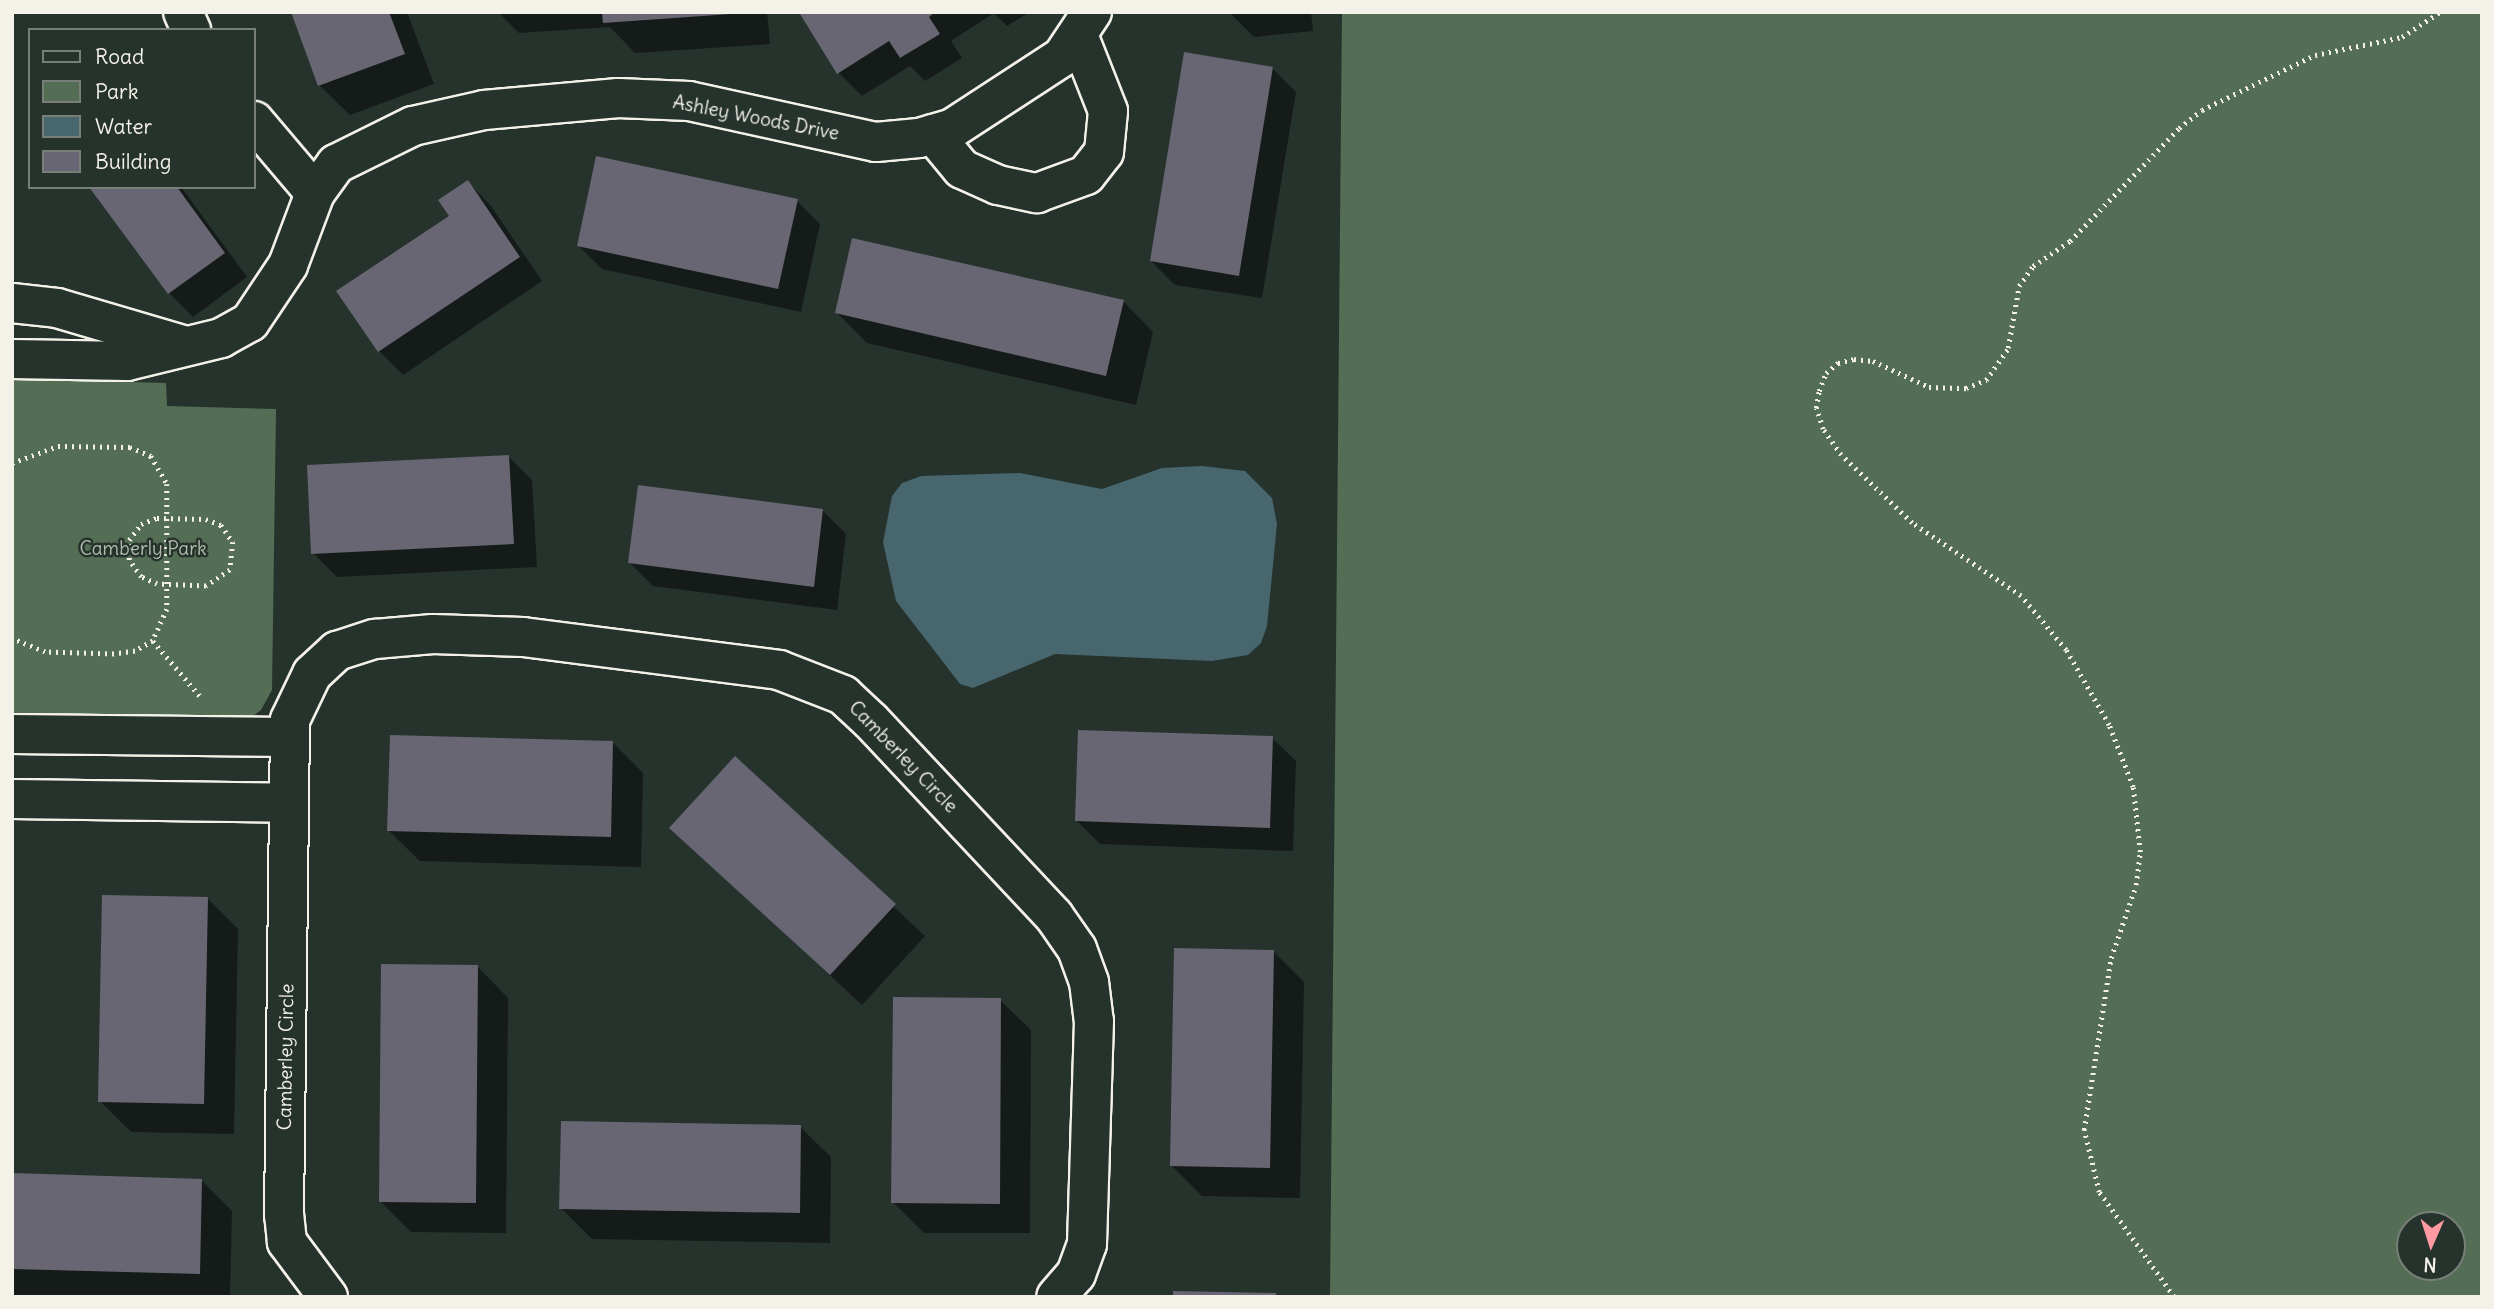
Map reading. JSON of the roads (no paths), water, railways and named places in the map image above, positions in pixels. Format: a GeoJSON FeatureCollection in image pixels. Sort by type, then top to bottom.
{"type":"FeatureCollection","features":[{"type":"Feature","properties":{"kind":"street"},"geometry":{"type":"LineString","coordinates":[[183,12],[190,28]]}},
{"type":"Feature","properties":{"kind":"street","name":"Ashley Woods Drive"},"geometry":{"type":"LineString","coordinates":[[933,134],[962,169],[998,185],[1037,193],[1086,175],[1104,152],[1108,111],[1085,24]]}},
{"type":"Feature","properties":{"kind":"street","name":"Ashley Woods Drive"},"geometry":{"type":"LineString","coordinates":[[12,359],[128,361],[221,338],[250,322],[288,265],[315,193],[336,164],[413,126],[525,106],[618,98],[689,100],[876,142],[933,134],[953,128],[1062,57],[1085,24]]}},
{"type":"Feature","properties":{"kind":"street"},"geometry":{"type":"LineString","coordinates":[[256,123],[315,193]]}},
{"type":"Feature","properties":{"kind":"street","name":"Ashley Woods Drive"},"geometry":{"type":"LineString","coordinates":[[12,303],[57,308],[185,345]]}},
{"type":"Feature","properties":{"kind":"street","name":"Camberley Circle"},"geometry":{"type":"LineString","coordinates":[[328,1297],[307,1275],[287,1242],[284,1215],[290,720],[300,691],[337,651],[375,639],[421,635],[523,636],[779,670],[843,695],[1054,916],[1077,949],[1089,982],[1094,1021],[1087,1244],[1076,1273],[1056,1297]]}},
{"type":"Feature","properties":{"kind":"street"},"geometry":{"type":"LineString","coordinates":[[12,734],[290,737]]}},
{"type":"Feature","properties":{"kind":"street"},"geometry":{"type":"LineString","coordinates":[[12,799],[289,803]]}},
{"type":"Feature","properties":{"kind":"water"},"geometry":{"type":"Polygon","coordinates":[[[1202,466],[1245,471],[1272,498],[1277,524],[1267,626],[1261,643],[1248,655],[1212,661],[1055,654],[973,688],[960,684],[896,601],[883,542],[892,496],[902,483],[921,476],[1020,473],[1102,489],[1162,468],[1202,466]]]}},
{"type":"Feature","properties":{"kind":"park label","name":"Camberly Park"},"geometry":{"type":"Point","coordinates":[143,549]}}]}
